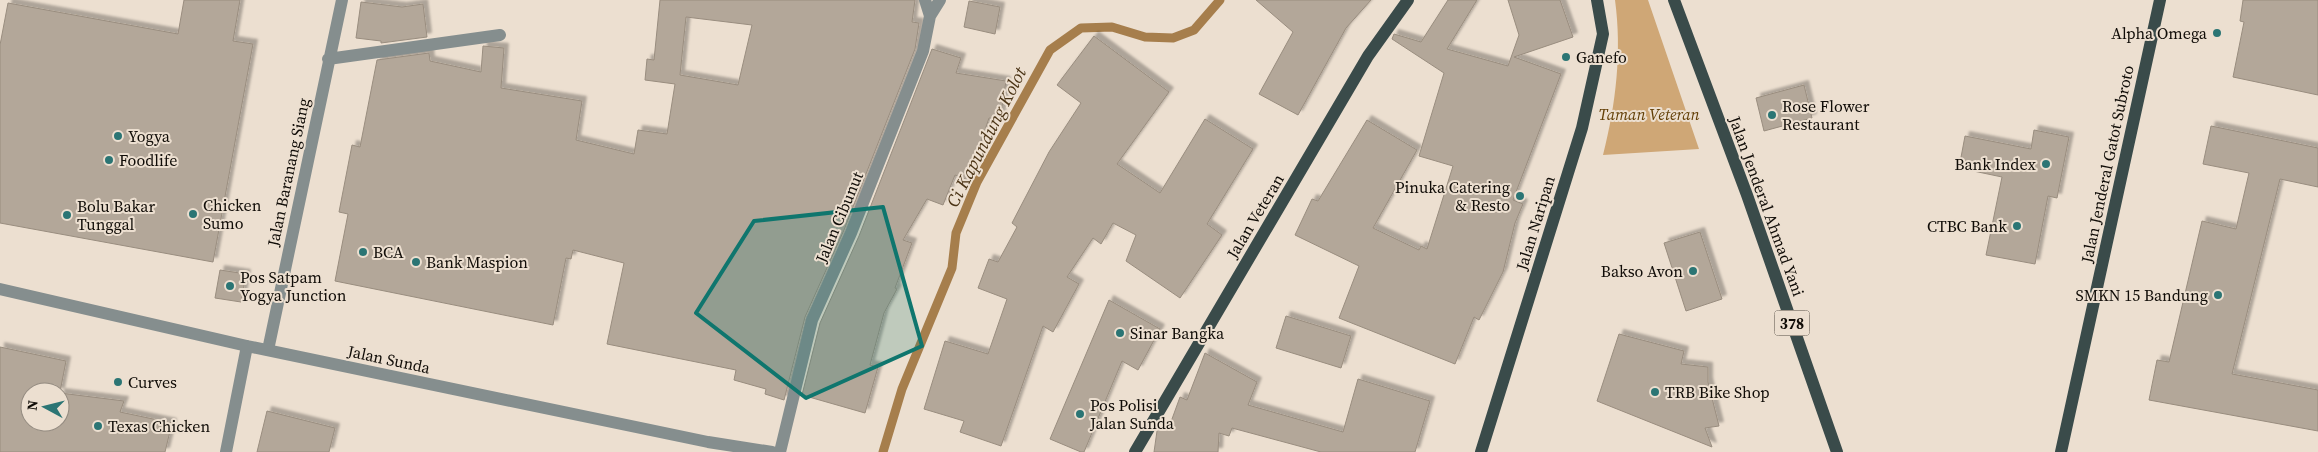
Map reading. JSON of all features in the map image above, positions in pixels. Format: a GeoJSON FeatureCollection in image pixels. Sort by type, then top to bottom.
{"type":"FeatureCollection","features":[{"type":"Feature","properties":{"kind":"main road","name":"Jalan Veteran"},"geometry":{"type":"LineString","coordinates":[[1135,452],[1368,56],[1408,0]]}},
{"type":"Feature","properties":{"kind":"main road","name":"Jalan Naripan"},"geometry":{"type":"LineString","coordinates":[[1481,452],[1582,128],[1603,34],[1597,0]]}},
{"type":"Feature","properties":{"kind":"main road","name":"Jalan Jenderal Ahmad Yani"},"geometry":{"type":"LineString","coordinates":[[1674,0],[1747,195],[1837,452]]}},
{"type":"Feature","properties":{"kind":"main road","name":"Jalan Jenderal Gatot Subroto"},"geometry":{"type":"LineString","coordinates":[[2061,452],[2160,0]]}},
{"type":"Feature","properties":{"kind":"street","name":"Jalan Baranang Siang"},"geometry":{"type":"LineString","coordinates":[[268,350],[342,0]]}},
{"type":"Feature","properties":{"kind":"street"},"geometry":{"type":"LineString","coordinates":[[925,0],[930,16]]}},
{"type":"Feature","properties":{"kind":"street","name":"Jalan Cibunut"},"geometry":{"type":"LineString","coordinates":[[780,452],[812,320],[851,233],[923,51],[930,16],[940,0]]}},
{"type":"Feature","properties":{"kind":"street"},"geometry":{"type":"LineString","coordinates":[[328,60],[500,35]]}},
{"type":"Feature","properties":{"kind":"street","name":"Jalan Sunda"},"geometry":{"type":"LineString","coordinates":[[0,290],[707,447],[772,452]]}},
{"type":"Feature","properties":{"kind":"street"},"geometry":{"type":"LineString","coordinates":[[226,452],[247,346]]}},
{"type":"Feature","properties":{"kind":"highlighted area"},"geometry":{"type":"Polygon","coordinates":[[[883,207],[922,346],[806,398],[696,313],[754,221],[883,207]]]}},
{"type":"Feature","properties":{"kind":"green space","name":"Taman Veteran"},"geometry":{"type":"Polygon","coordinates":[[[1615,0],[1648,0],[1699,149],[1603,155],[1611,117],[1618,58],[1615,0]]]}},
{"type":"Feature","properties":{"kind":"building","name":"Yogya"},"geometry":{"type":"Polygon","coordinates":[[[184,0],[240,0],[233,41],[253,44],[213,262],[0,223],[0,45],[8,3],[178,34],[184,0]]]}},
{"type":"Feature","properties":{"kind":"building"},"geometry":{"type":"Polygon","coordinates":[[[660,0],[915,0],[912,22],[919,23],[915,49],[844,230],[805,317],[784,400],[765,394],[766,389],[734,380],[736,370],[607,344],[624,263],[573,250],[571,259],[566,258],[553,325],[335,281],[348,214],[339,212],[352,145],[360,147],[377,60],[429,53],[430,61],[481,72],[483,46],[504,48],[501,88],[582,101],[576,140],[634,154],[638,130],[667,134],[675,84],[645,80],[647,59],[654,60],[660,0]],[[686,17],[680,75],[738,85],[752,25],[686,17]]]}},
{"type":"Feature","properties":{"kind":"building"},"geometry":{"type":"Polygon","coordinates":[[[1256,0],[1371,0],[1346,28],[1298,115],[1259,94],[1293,32],[1256,0]]]}},
{"type":"Feature","properties":{"kind":"building"},"geometry":{"type":"Polygon","coordinates":[[[1448,0],[1477,0],[1447,49],[1508,66],[1519,35],[1508,0],[1560,0],[1573,37],[1514,57],[1561,74],[1513,200],[1523,204],[1515,223],[1503,272],[1479,320],[1474,317],[1455,364],[1339,318],[1359,266],[1295,235],[1312,199],[1318,201],[1367,120],[1417,150],[1373,228],[1419,250],[1421,246],[1427,249],[1453,166],[1419,156],[1444,73],[1392,39],[1394,34],[1421,42],[1448,0]]]}},
{"type":"Feature","properties":{"kind":"building"},"geometry":{"type":"Polygon","coordinates":[[[2243,0],[2318,0],[2318,95],[2233,77],[2244,22],[2240,21],[2243,0]]]}},
{"type":"Feature","properties":{"kind":"building"},"geometry":{"type":"Polygon","coordinates":[[[969,1],[1000,7],[995,34],[964,27],[969,1]]]}},
{"type":"Feature","properties":{"kind":"building"},"geometry":{"type":"Polygon","coordinates":[[[361,2],[402,7],[423,4],[427,37],[381,43],[381,41],[356,38],[361,2]]]}},
{"type":"Feature","properties":{"kind":"building"},"geometry":{"type":"Polygon","coordinates":[[[1094,36],[1169,92],[1117,164],[1160,193],[1205,119],[1253,149],[1207,224],[1222,235],[1180,298],[1126,261],[1136,235],[1113,223],[1101,244],[1093,238],[1067,277],[1079,284],[1053,332],[1043,326],[1001,446],[960,432],[964,421],[924,409],[945,341],[988,354],[1007,299],[978,288],[989,259],[998,262],[1017,227],[1012,223],[1049,152],[1081,103],[1057,85],[1094,36]]]}},
{"type":"Feature","properties":{"kind":"building"},"geometry":{"type":"Polygon","coordinates":[[[932,49],[961,58],[956,73],[1006,81],[1000,120],[989,118],[968,180],[955,175],[943,205],[927,199],[903,240],[912,243],[895,288],[897,289],[884,313],[870,365],[878,367],[865,413],[802,395],[820,323],[859,236],[932,49]]]}},
{"type":"Feature","properties":{"kind":"building"},"geometry":{"type":"Polygon","coordinates":[[[1804,85],[1812,118],[1764,131],[1756,98],[1804,85]]]}},
{"type":"Feature","properties":{"kind":"building"},"geometry":{"type":"Polygon","coordinates":[[[2211,126],[2318,148],[2318,187],[2280,179],[2232,374],[2318,390],[2318,431],[2149,400],[2157,360],[2169,362],[2202,221],[2236,229],[2249,173],[2203,164],[2211,126]]]}},
{"type":"Feature","properties":{"kind":"building"},"geometry":{"type":"Polygon","coordinates":[[[2034,130],[2069,137],[2057,198],[2048,196],[2035,264],[1986,255],[2002,177],[1959,168],[1965,136],[2031,149],[2034,130]]]}},
{"type":"Feature","properties":{"kind":"building","name":"Bakso Avon"},"geometry":{"type":"Polygon","coordinates":[[[1700,232],[1722,299],[1686,311],[1664,243],[1700,232]]]}},
{"type":"Feature","properties":{"kind":"building","name":"Pos Satpam Yogya Junction"},"geometry":{"type":"Polygon","coordinates":[[[220,270],[246,274],[241,302],[215,298],[220,270]]]}},
{"type":"Feature","properties":{"kind":"building"},"geometry":{"type":"Polygon","coordinates":[[[1109,300],[1160,329],[1138,370],[1122,361],[1084,452],[1081,452],[1050,439],[1109,300]]]}},
{"type":"Feature","properties":{"kind":"building"},"geometry":{"type":"Polygon","coordinates":[[[1286,316],[1351,336],[1341,368],[1276,348],[1286,316]]]}},
{"type":"Feature","properties":{"kind":"building","name":"TRB Bike Shop"},"geometry":{"type":"Polygon","coordinates":[[[1619,334],[1684,351],[1681,364],[1708,367],[1708,382],[1719,426],[1705,428],[1712,447],[1597,401],[1619,334]]]}},
{"type":"Feature","properties":{"kind":"building"},"geometry":{"type":"Polygon","coordinates":[[[0,347],[66,361],[62,382],[20,382],[20,432],[70,432],[70,394],[124,401],[120,412],[172,423],[165,452],[0,452],[0,347]]]}},
{"type":"Feature","properties":{"kind":"building"},"geometry":{"type":"Polygon","coordinates":[[[1205,353],[1257,382],[1248,405],[1343,432],[1358,379],[1430,401],[1415,452],[1321,452],[1232,428],[1229,436],[1219,433],[1218,452],[1154,452],[1158,429],[1168,430],[1180,397],[1187,400],[1205,353]]]}},
{"type":"Feature","properties":{"kind":"building"},"geometry":{"type":"Polygon","coordinates":[[[267,411],[335,428],[329,452],[257,452],[267,411]]]}},
{"type":"Feature","properties":{"kind":"waterway","name":"Ci Kapundung Kolot"},"geometry":{"type":"LineString","coordinates":[[883,452],[902,389],[952,268],[956,233],[977,182],[1050,50],[1081,28],[1112,27],[1145,37],[1173,38],[1194,30],[1220,0]]}},
{"type":"Feature","properties":{"kind":"place","name":"Alpha Omega"},"geometry":{"type":"Point","coordinates":[2217,33]}},
{"type":"Feature","properties":{"kind":"place","name":"Ganefo"},"geometry":{"type":"Point","coordinates":[1566,57]}},
{"type":"Feature","properties":{"kind":"place","name":"Rose Flower Restaurant"},"geometry":{"type":"Point","coordinates":[1772,115]}},
{"type":"Feature","properties":{"kind":"place","name":"Yogya"},"geometry":{"type":"Point","coordinates":[118,136]}},
{"type":"Feature","properties":{"kind":"place","name":"Foodlife"},"geometry":{"type":"Point","coordinates":[109,160]}},
{"type":"Feature","properties":{"kind":"place","name":"Bank Index"},"geometry":{"type":"Point","coordinates":[2046,164]}},
{"type":"Feature","properties":{"kind":"place","name":"Pinuka Catering & Resto"},"geometry":{"type":"Point","coordinates":[1520,196]}},
{"type":"Feature","properties":{"kind":"place","name":"Chicken Sumo"},"geometry":{"type":"Point","coordinates":[193,214]}},
{"type":"Feature","properties":{"kind":"place","name":"Bolu Bakar Tunggal"},"geometry":{"type":"Point","coordinates":[67,215]}},
{"type":"Feature","properties":{"kind":"place","name":"CTBC Bank"},"geometry":{"type":"Point","coordinates":[2017,226]}},
{"type":"Feature","properties":{"kind":"place","name":"BCA"},"geometry":{"type":"Point","coordinates":[363,252]}},
{"type":"Feature","properties":{"kind":"place","name":"Bank Maspion"},"geometry":{"type":"Point","coordinates":[416,262]}},
{"type":"Feature","properties":{"kind":"place","name":"Bakso Avon"},"geometry":{"type":"Point","coordinates":[1693,271]}},
{"type":"Feature","properties":{"kind":"place","name":"Pos Satpam Yogya Junction"},"geometry":{"type":"Point","coordinates":[230,286]}},
{"type":"Feature","properties":{"kind":"place","name":"SMKN 15 Bandung"},"geometry":{"type":"Point","coordinates":[2218,295]}},
{"type":"Feature","properties":{"kind":"place","name":"Sinar Bangka"},"geometry":{"type":"Point","coordinates":[1120,333]}},
{"type":"Feature","properties":{"kind":"place","name":"Curves"},"geometry":{"type":"Point","coordinates":[118,382]}},
{"type":"Feature","properties":{"kind":"place","name":"TRB Bike Shop"},"geometry":{"type":"Point","coordinates":[1655,392]}},
{"type":"Feature","properties":{"kind":"place","name":"Pos Polisi Jalan Sunda"},"geometry":{"type":"Point","coordinates":[1080,414]}},
{"type":"Feature","properties":{"kind":"place","name":"Texas Chicken"},"geometry":{"type":"Point","coordinates":[98,426]}}]}
